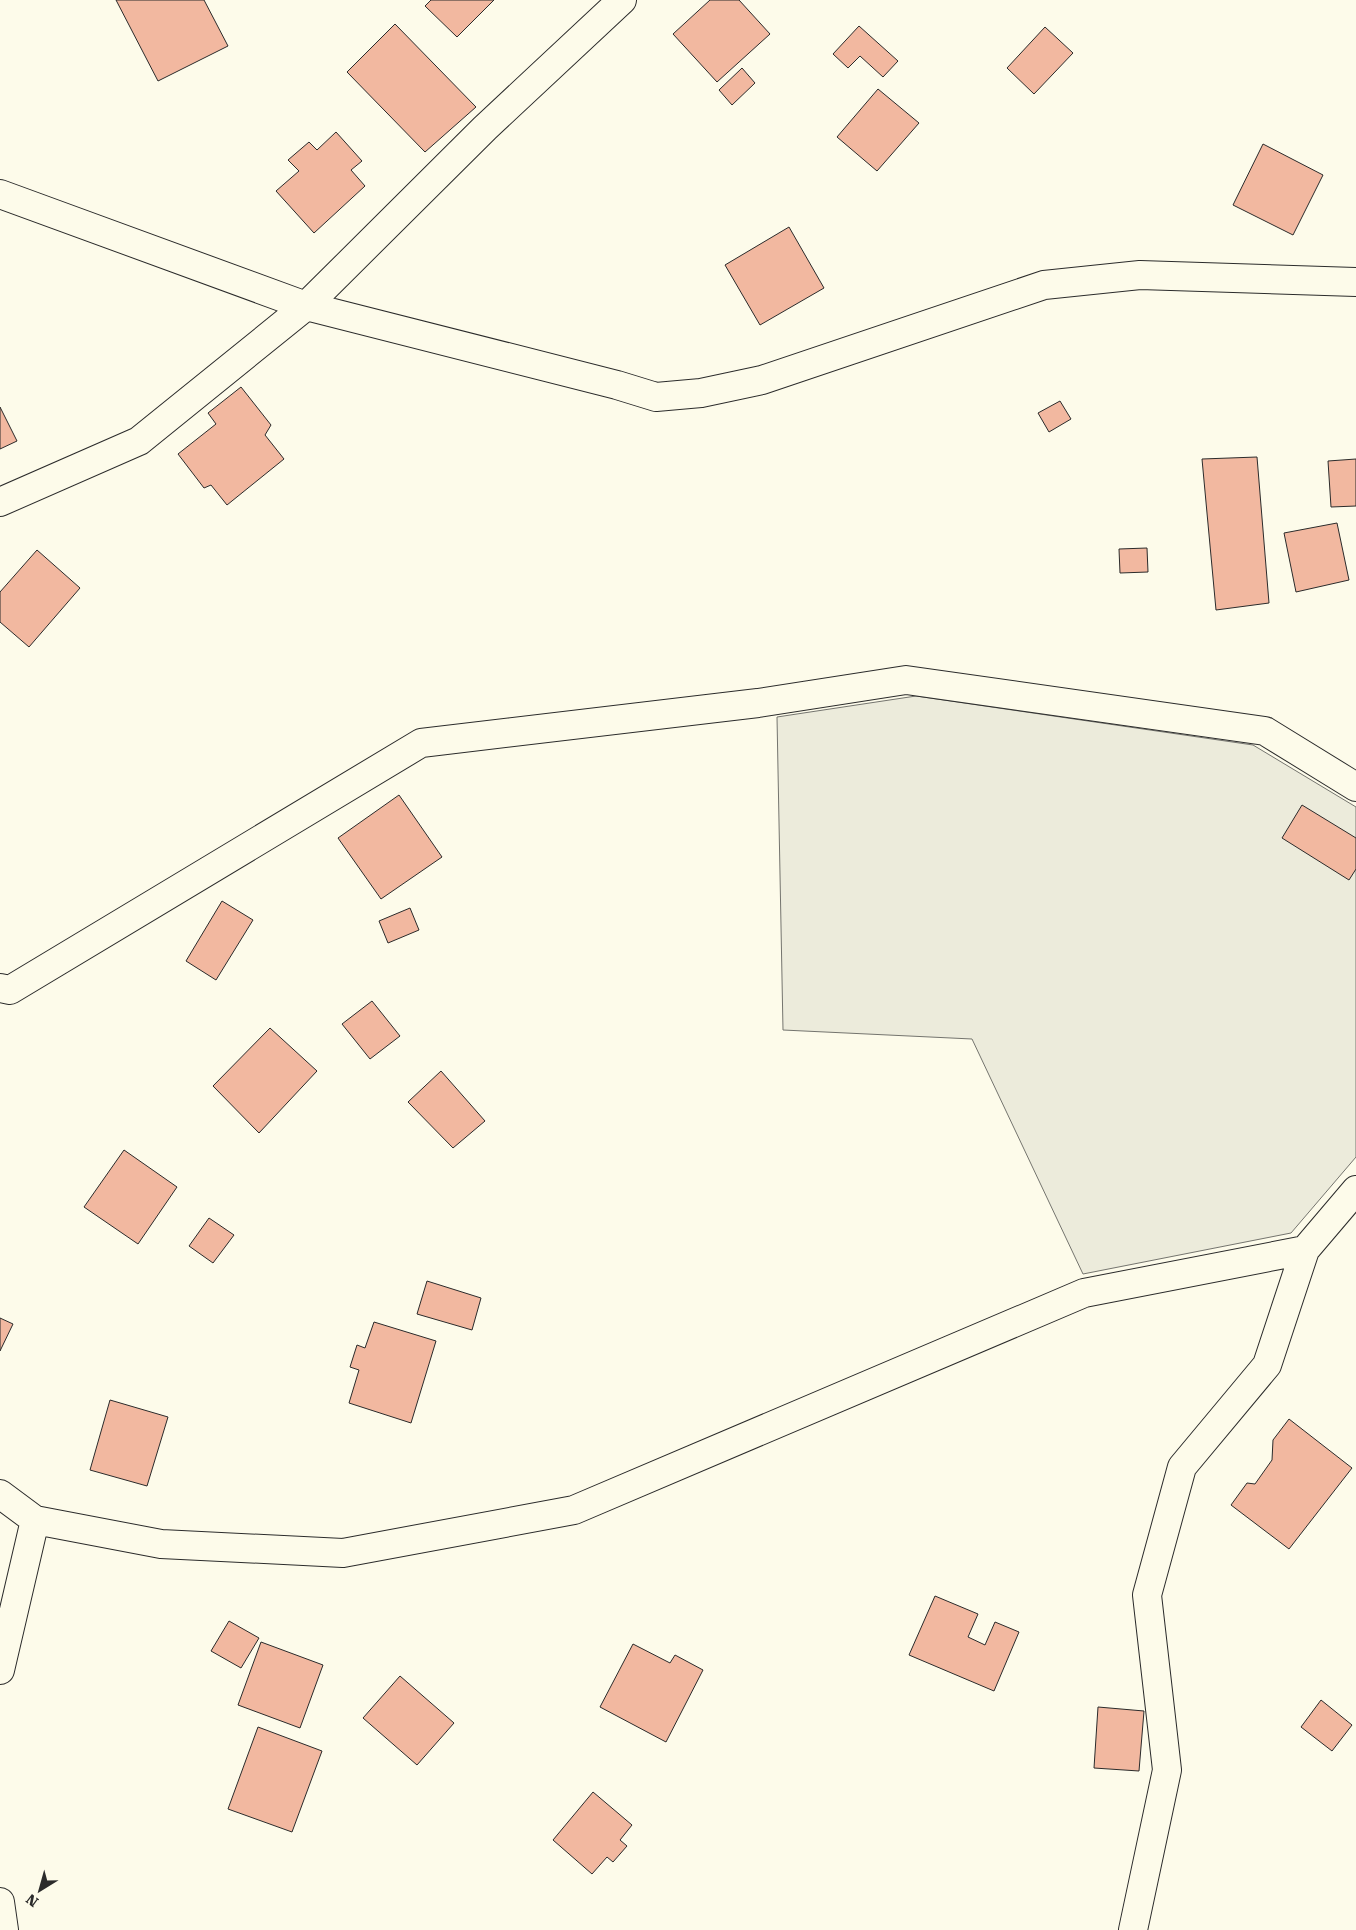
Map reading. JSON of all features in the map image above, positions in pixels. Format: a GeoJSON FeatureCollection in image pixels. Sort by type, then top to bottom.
{"type":"FeatureCollection","features":[{"type":"Feature","properties":{"kind":"street"},"geometry":{"type":"LineString","coordinates":[[0,502],[139,441],[306,306],[485,128],[622,0]]}},
{"type":"Feature","properties":{"kind":"street"},"geometry":{"type":"LineString","coordinates":[[0,194],[306,306],[617,385],[656,397],[701,394],[762,380],[1044,285],[1140,275],[1356,282]]}},
{"type":"Feature","properties":{"kind":"street"},"geometry":{"type":"LineString","coordinates":[[3,992],[421,743],[758,702],[906,680],[1265,731],[1356,787]]}},
{"type":"Feature","properties":{"kind":"street"},"geometry":{"type":"LineString","coordinates":[[1133,1930],[1166,1770],[1147,1595],[1182,1467],[1267,1365],[1305,1250],[1356,1190]]}},
{"type":"Feature","properties":{"kind":"street"},"geometry":{"type":"LineString","coordinates":[[0,1494],[35,1520],[161,1544],[342,1553],[574,1510],[1084,1293],[1305,1250]]}},
{"type":"Feature","properties":{"kind":"street"},"geometry":{"type":"LineString","coordinates":[[0,1670],[35,1520]]}},
{"type":"Feature","properties":{"kind":"street"},"geometry":{"type":"LineString","coordinates":[[0,1902],[4,1930]]}},
{"type":"Feature","properties":{"kind":"shaded area"},"geometry":{"type":"Polygon","coordinates":[[[916,696],[1253,745],[1356,807],[1356,1157],[1291,1233],[1083,1274],[972,1039],[783,1030],[777,717],[916,696]]]}},
{"type":"Feature","properties":{"kind":"building"},"geometry":{"type":"Polygon","coordinates":[[[116,0],[204,0],[228,46],[158,81],[116,0]]]}},
{"type":"Feature","properties":{"kind":"building"},"geometry":{"type":"Polygon","coordinates":[[[431,0],[494,0],[457,37],[425,6],[431,0]]]}},
{"type":"Feature","properties":{"kind":"building"},"geometry":{"type":"Polygon","coordinates":[[[710,0],[739,0],[770,34],[717,82],[673,34],[710,0]]]}},
{"type":"Feature","properties":{"kind":"building"},"geometry":{"type":"Polygon","coordinates":[[[395,24],[476,107],[425,152],[347,72],[395,24]]]}},
{"type":"Feature","properties":{"kind":"building"},"geometry":{"type":"Polygon","coordinates":[[[859,26],[898,61],[883,77],[860,56],[848,68],[833,54],[859,26]]]}},
{"type":"Feature","properties":{"kind":"building"},"geometry":{"type":"Polygon","coordinates":[[[1045,27],[1073,53],[1034,94],[1007,68],[1045,27]]]}},
{"type":"Feature","properties":{"kind":"building"},"geometry":{"type":"Polygon","coordinates":[[[742,68],[755,83],[732,105],[719,90],[742,68]]]}},
{"type":"Feature","properties":{"kind":"building"},"geometry":{"type":"Polygon","coordinates":[[[878,89],[919,123],[877,171],[837,137],[878,89]]]}},
{"type":"Feature","properties":{"kind":"building"},"geometry":{"type":"Polygon","coordinates":[[[336,132],[362,161],[351,170],[365,186],[314,233],[276,191],[299,171],[288,160],[309,142],[317,150],[336,132]]]}},
{"type":"Feature","properties":{"kind":"building"},"geometry":{"type":"Polygon","coordinates":[[[1263,144],[1323,175],[1293,235],[1233,205],[1263,144]]]}},
{"type":"Feature","properties":{"kind":"building"},"geometry":{"type":"Polygon","coordinates":[[[789,227],[824,288],[760,325],[725,265],[789,227]]]}},
{"type":"Feature","properties":{"kind":"building"},"geometry":{"type":"Polygon","coordinates":[[[241,387],[271,425],[265,435],[284,459],[227,505],[211,485],[204,488],[178,454],[216,424],[208,413],[241,387]]]}},
{"type":"Feature","properties":{"kind":"building"},"geometry":{"type":"Polygon","coordinates":[[[1060,401],[1071,419],[1049,432],[1038,413],[1060,401]]]}},
{"type":"Feature","properties":{"kind":"building"},"geometry":{"type":"Polygon","coordinates":[[[0,407],[17,441],[0,449],[0,407]]]}},
{"type":"Feature","properties":{"kind":"building"},"geometry":{"type":"Polygon","coordinates":[[[1257,457],[1269,603],[1216,610],[1202,459],[1257,457]]]}},
{"type":"Feature","properties":{"kind":"building"},"geometry":{"type":"Polygon","coordinates":[[[1356,459],[1356,506],[1331,507],[1328,461],[1356,459]]]}},
{"type":"Feature","properties":{"kind":"building"},"geometry":{"type":"Polygon","coordinates":[[[1337,523],[1349,580],[1296,592],[1284,533],[1337,523]]]}},
{"type":"Feature","properties":{"kind":"building"},"geometry":{"type":"Polygon","coordinates":[[[1147,548],[1148,572],[1120,573],[1119,549],[1147,548]]]}},
{"type":"Feature","properties":{"kind":"building"},"geometry":{"type":"Polygon","coordinates":[[[37,550],[80,588],[29,647],[0,622],[0,592],[37,550]]]}},
{"type":"Feature","properties":{"kind":"building"},"geometry":{"type":"Polygon","coordinates":[[[399,795],[442,857],[381,899],[338,838],[399,795]]]}},
{"type":"Feature","properties":{"kind":"building"},"geometry":{"type":"Polygon","coordinates":[[[1302,805],[1356,838],[1356,869],[1349,880],[1282,838],[1302,805]]]}},
{"type":"Feature","properties":{"kind":"building"},"geometry":{"type":"Polygon","coordinates":[[[222,901],[253,920],[216,980],[186,961],[222,901]]]}},
{"type":"Feature","properties":{"kind":"building"},"geometry":{"type":"Polygon","coordinates":[[[410,908],[419,930],[388,943],[379,921],[410,908]]]}},
{"type":"Feature","properties":{"kind":"building"},"geometry":{"type":"Polygon","coordinates":[[[372,1001],[400,1036],[370,1059],[342,1024],[372,1001]]]}},
{"type":"Feature","properties":{"kind":"building"},"geometry":{"type":"Polygon","coordinates":[[[270,1028],[317,1071],[259,1133],[213,1086],[270,1028]]]}},
{"type":"Feature","properties":{"kind":"building"},"geometry":{"type":"Polygon","coordinates":[[[441,1071],[485,1121],[453,1148],[408,1102],[441,1071]]]}},
{"type":"Feature","properties":{"kind":"building"},"geometry":{"type":"Polygon","coordinates":[[[124,1150],[177,1187],[138,1244],[84,1207],[124,1150]]]}},
{"type":"Feature","properties":{"kind":"building"},"geometry":{"type":"Polygon","coordinates":[[[209,1218],[234,1235],[213,1263],[189,1246],[209,1218]]]}},
{"type":"Feature","properties":{"kind":"building"},"geometry":{"type":"Polygon","coordinates":[[[427,1281],[481,1298],[472,1330],[417,1314],[427,1281]]]}},
{"type":"Feature","properties":{"kind":"building"},"geometry":{"type":"Polygon","coordinates":[[[0,1318],[13,1324],[0,1351],[0,1318]]]}},
{"type":"Feature","properties":{"kind":"building"},"geometry":{"type":"Polygon","coordinates":[[[374,1322],[436,1341],[411,1423],[349,1403],[359,1370],[350,1367],[357,1345],[365,1348],[374,1322]]]}},
{"type":"Feature","properties":{"kind":"building"},"geometry":{"type":"Polygon","coordinates":[[[110,1400],[168,1417],[147,1486],[90,1470],[110,1400]]]}},
{"type":"Feature","properties":{"kind":"building"},"geometry":{"type":"Polygon","coordinates":[[[1289,1419],[1352,1468],[1289,1549],[1231,1505],[1247,1483],[1255,1484],[1272,1460],[1273,1440],[1289,1419]]]}},
{"type":"Feature","properties":{"kind":"building"},"geometry":{"type":"Polygon","coordinates":[[[935,1596],[978,1614],[968,1637],[985,1645],[995,1622],[1019,1632],[994,1691],[909,1655],[935,1596]]]}},
{"type":"Feature","properties":{"kind":"building"},"geometry":{"type":"Polygon","coordinates":[[[229,1621],[259,1638],[241,1668],[211,1651],[229,1621]]]}},
{"type":"Feature","properties":{"kind":"building"},"geometry":{"type":"Polygon","coordinates":[[[261,1642],[323,1665],[300,1728],[238,1705],[261,1642]]]}},
{"type":"Feature","properties":{"kind":"building"},"geometry":{"type":"Polygon","coordinates":[[[633,1644],[670,1663],[675,1655],[703,1670],[666,1742],[600,1707],[633,1644]]]}},
{"type":"Feature","properties":{"kind":"building"},"geometry":{"type":"Polygon","coordinates":[[[400,1676],[454,1723],[417,1765],[363,1718],[400,1676]]]}},
{"type":"Feature","properties":{"kind":"building"},"geometry":{"type":"Polygon","coordinates":[[[1321,1700],[1352,1725],[1332,1751],[1301,1727],[1321,1700]]]}},
{"type":"Feature","properties":{"kind":"building"},"geometry":{"type":"Polygon","coordinates":[[[1098,1707],[1144,1711],[1139,1771],[1094,1768],[1098,1707]]]}},
{"type":"Feature","properties":{"kind":"building"},"geometry":{"type":"Polygon","coordinates":[[[258,1727],[322,1751],[292,1832],[228,1809],[258,1727]]]}},
{"type":"Feature","properties":{"kind":"building"},"geometry":{"type":"Polygon","coordinates":[[[593,1792],[632,1825],[620,1840],[627,1846],[613,1862],[607,1857],[592,1874],[553,1840],[593,1792]]]}}]}
